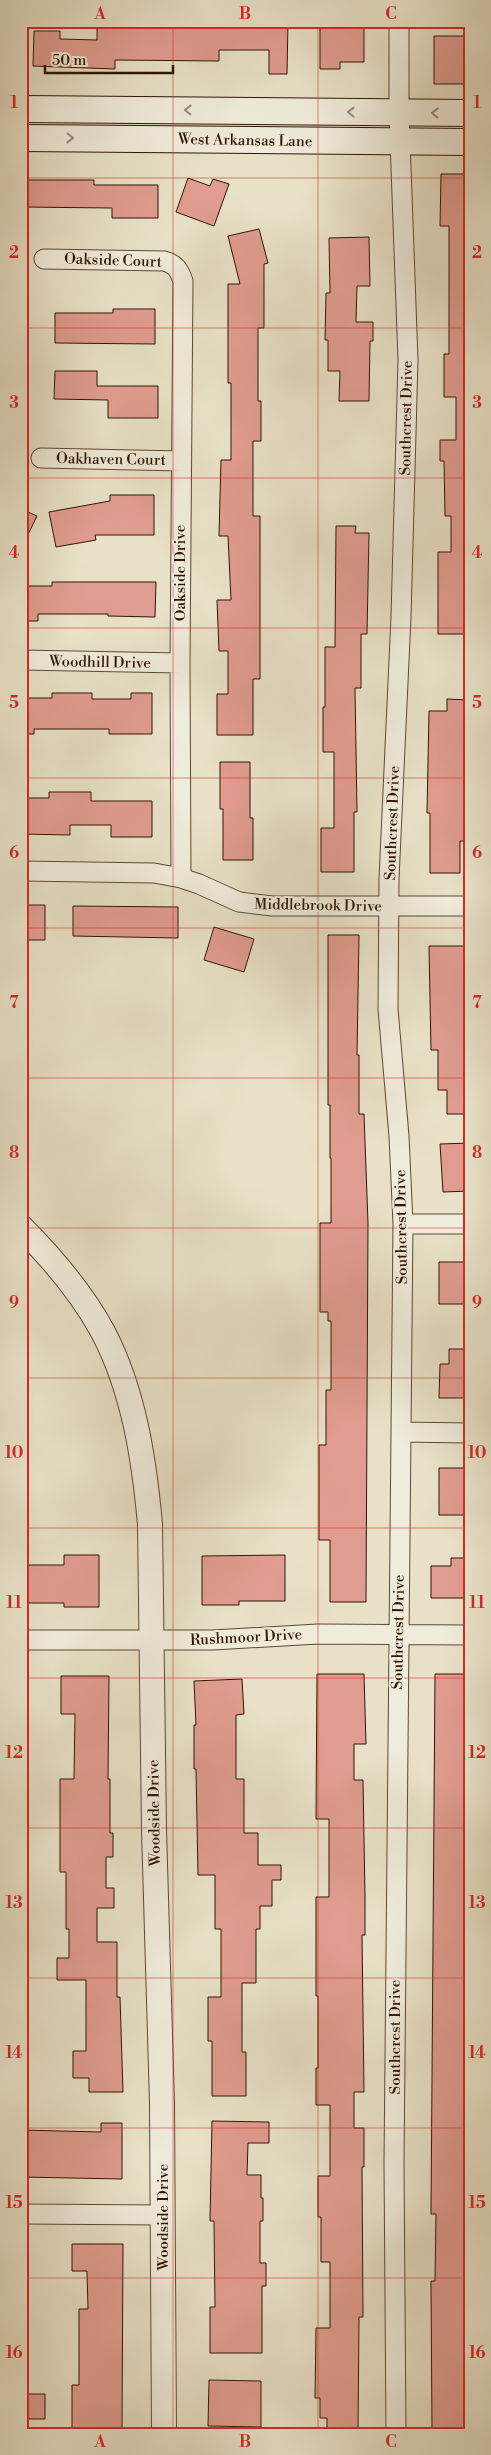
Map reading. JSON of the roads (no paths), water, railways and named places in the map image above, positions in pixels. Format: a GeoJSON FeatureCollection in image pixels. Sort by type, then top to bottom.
{"type":"FeatureCollection","features":[{"type":"Feature","properties":{"kind":"main road","name":"West Arkansas Lane"},"geometry":{"type":"LineString","coordinates":[[21,109],[470,113]]}},
{"type":"Feature","properties":{"kind":"main road","name":"West Arkansas Lane"},"geometry":{"type":"LineString","coordinates":[[21,138],[470,142]]}},
{"type":"Feature","properties":{"kind":"street","name":"Southcrest Drive"},"geometry":{"type":"LineString","coordinates":[[396,2434],[394,2153],[397,1635],[403,1224],[399,1136],[388,1009],[389,906],[401,617],[408,360],[400,142],[399,21]]}},
{"type":"Feature","properties":{"kind":"street","name":"Oakside Court"},"geometry":{"type":"LineString","coordinates":[[44,259],[164,261],[172,263],[179,269]]}},
{"type":"Feature","properties":{"kind":"street","name":"Oakside Drive"},"geometry":{"type":"LineString","coordinates":[[179,269],[183,281],[180,461],[181,878]]}},
{"type":"Feature","properties":{"kind":"street","name":"Oakhaven Court"},"geometry":{"type":"LineString","coordinates":[[41,458],[180,461]]}},
{"type":"Feature","properties":{"kind":"street","name":"Woodhill Drive"},"geometry":{"type":"LineString","coordinates":[[21,660],[180,663]]}},
{"type":"Feature","properties":{"kind":"street","name":"Middlebrook Drive"},"geometry":{"type":"LineString","coordinates":[[21,872],[154,874],[181,878],[239,902],[272,906],[470,906]]}},
{"type":"Feature","properties":{"kind":"street"},"geometry":{"type":"LineString","coordinates":[[403,1224],[470,1224]]}},
{"type":"Feature","properties":{"kind":"street","name":"Woodside Drive"},"geometry":{"type":"LineString","coordinates":[[21,1227],[43,1249],[78,1292],[103,1333],[120,1373],[135,1418],[146,1476],[150,1524],[150,1639],[162,2103],[164,2434]]}},
{"type":"Feature","properties":{"kind":"street"},"geometry":{"type":"LineString","coordinates":[[401,1432],[470,1433]]}},
{"type":"Feature","properties":{"kind":"street","name":"Rushmoor Drive"},"geometry":{"type":"LineString","coordinates":[[21,1640],[213,1640],[318,1634],[470,1635]]}},
{"type":"Feature","properties":{"kind":"street"},"geometry":{"type":"LineString","coordinates":[[21,2214],[163,2215]]}},
{"type":"Feature","properties":{"kind":"lane"},"geometry":{"type":"LineString","coordinates":[[21,1337],[23,1344],[21,1362]]}}]}
